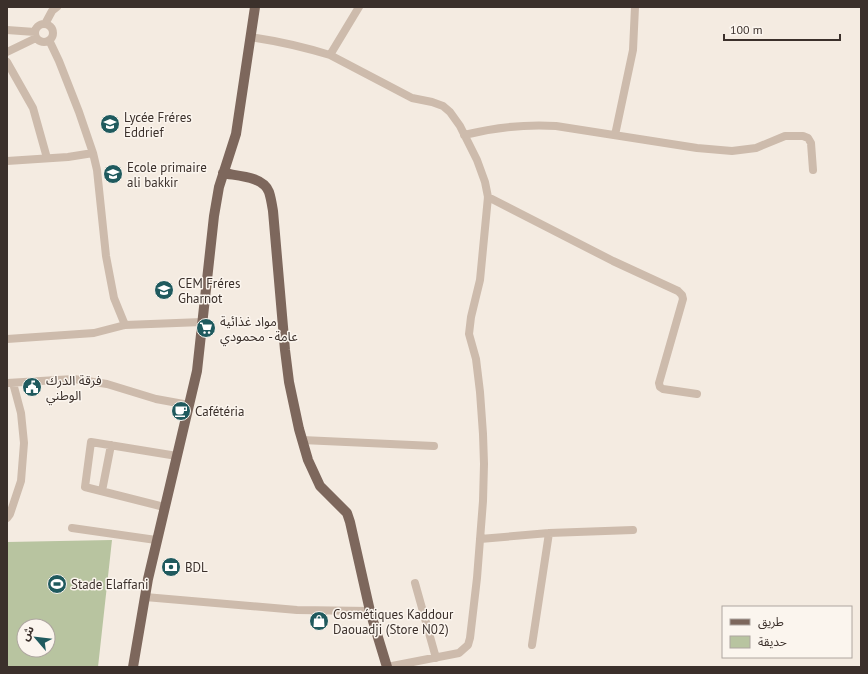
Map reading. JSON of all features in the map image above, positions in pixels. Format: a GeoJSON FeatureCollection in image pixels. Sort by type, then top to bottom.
{"type":"FeatureCollection","features":[{"type":"Feature","properties":{"kind":"main road"},"geometry":{"type":"LineString","coordinates":[[134,667],[156,540],[198,371],[214,216],[219,187],[236,134],[255,7]]}},
{"type":"Feature","properties":{"kind":"main road"},"geometry":{"type":"LineString","coordinates":[[223,173],[255,180],[262,183],[269,191],[273,212],[289,382],[302,440],[308,460],[320,486],[347,513],[370,611],[387,667]]}},
{"type":"Feature","properties":{"kind":"street"},"geometry":{"type":"LineString","coordinates":[[36,35],[37,27],[45,24],[52,11],[57,7]]}},
{"type":"Feature","properties":{"kind":"street"},"geometry":{"type":"LineString","coordinates":[[330,55],[359,7]]}},
{"type":"Feature","properties":{"kind":"street"},"geometry":{"type":"LineString","coordinates":[[615,135],[633,50],[635,7]]}},
{"type":"Feature","properties":{"kind":"street"},"geometry":{"type":"LineString","coordinates":[[45,24],[50,27],[52,33],[49,40],[79,112],[93,154],[97,170],[106,256],[114,298],[125,325]]}},
{"type":"Feature","properties":{"kind":"street"},"geometry":{"type":"LineString","coordinates":[[7,30],[36,35],[41,41],[49,40]]}},
{"type":"Feature","properties":{"kind":"street"},"geometry":{"type":"LineString","coordinates":[[7,52],[36,35]]}},
{"type":"Feature","properties":{"kind":"street"},"geometry":{"type":"LineString","coordinates":[[250,37],[307,47],[330,55],[412,98],[443,106],[450,112],[460,126],[477,160],[485,182],[488,197],[480,280],[469,334],[476,359],[483,434],[483,501],[477,578],[468,645],[459,653],[387,667]]}},
{"type":"Feature","properties":{"kind":"street"},"geometry":{"type":"LineString","coordinates":[[7,62],[34,108],[47,158]]}},
{"type":"Feature","properties":{"kind":"street"},"geometry":{"type":"LineString","coordinates":[[464,135],[492,128],[539,125],[556,126],[732,152],[756,148],[786,136],[803,136],[808,138],[811,142],[812,170]]}},
{"type":"Feature","properties":{"kind":"street"},"geometry":{"type":"LineString","coordinates":[[7,161],[93,154]]}},
{"type":"Feature","properties":{"kind":"street"},"geometry":{"type":"LineString","coordinates":[[488,197],[613,261],[682,294],[683,299],[659,382],[660,387],[663,389],[697,394]]}},
{"type":"Feature","properties":{"kind":"street"},"geometry":{"type":"LineString","coordinates":[[7,339],[94,333],[125,325],[202,322]]}},
{"type":"Feature","properties":{"kind":"street"},"geometry":{"type":"LineString","coordinates":[[7,518],[10,514],[21,481],[24,443],[21,413],[10,383],[74,379],[107,384],[156,399],[189,405]]}},
{"type":"Feature","properties":{"kind":"street"},"geometry":{"type":"LineString","coordinates":[[302,440],[434,446]]}},
{"type":"Feature","properties":{"kind":"street"},"geometry":{"type":"LineString","coordinates":[[164,507],[85,487],[91,442],[177,456]]}},
{"type":"Feature","properties":{"kind":"street"},"geometry":{"type":"LineString","coordinates":[[102,491],[111,445]]}},
{"type":"Feature","properties":{"kind":"street"},"geometry":{"type":"LineString","coordinates":[[72,528],[156,540]]}},
{"type":"Feature","properties":{"kind":"street"},"geometry":{"type":"LineString","coordinates":[[480,539],[549,533],[633,530]]}},
{"type":"Feature","properties":{"kind":"street"},"geometry":{"type":"LineString","coordinates":[[532,645],[549,533]]}},
{"type":"Feature","properties":{"kind":"street"},"geometry":{"type":"LineString","coordinates":[[415,583],[436,658]]}},
{"type":"Feature","properties":{"kind":"street"},"geometry":{"type":"LineString","coordinates":[[145,597],[297,610],[370,611]]}},
{"type":"Feature","properties":{"kind":"green space","name":"Stade Elaffani"},"geometry":{"type":"Polygon","coordinates":[[[112,540],[98,667],[7,667],[7,542],[112,540]]]}},
{"type":"Feature","properties":{"kind":"place","name":"Lycée Fréres Eddrief"},"geometry":{"type":"Point","coordinates":[110,124]}},
{"type":"Feature","properties":{"kind":"place","name":"Ecole primaire ali bakkir"},"geometry":{"type":"Point","coordinates":[113,174]}},
{"type":"Feature","properties":{"kind":"place","name":"CEM Fréres Gharnot"},"geometry":{"type":"Point","coordinates":[164,290]}},
{"type":"Feature","properties":{"kind":"place","name":"مواد غذائية عامة - محمودي"},"geometry":{"type":"Point","coordinates":[206,328]}},
{"type":"Feature","properties":{"kind":"place","name":"فرقة الدرك الوطني"},"geometry":{"type":"Point","coordinates":[32,387]}},
{"type":"Feature","properties":{"kind":"place","name":"Cafétéria"},"geometry":{"type":"Point","coordinates":[181,411]}},
{"type":"Feature","properties":{"kind":"place","name":"BDL"},"geometry":{"type":"Point","coordinates":[171,567]}},
{"type":"Feature","properties":{"kind":"place","name":"Stade Elaffani"},"geometry":{"type":"Point","coordinates":[57,584]}},
{"type":"Feature","properties":{"kind":"place","name":"Cosmétiques Kaddour Daouadji (Store N02)"},"geometry":{"type":"Point","coordinates":[319,621]}}]}
